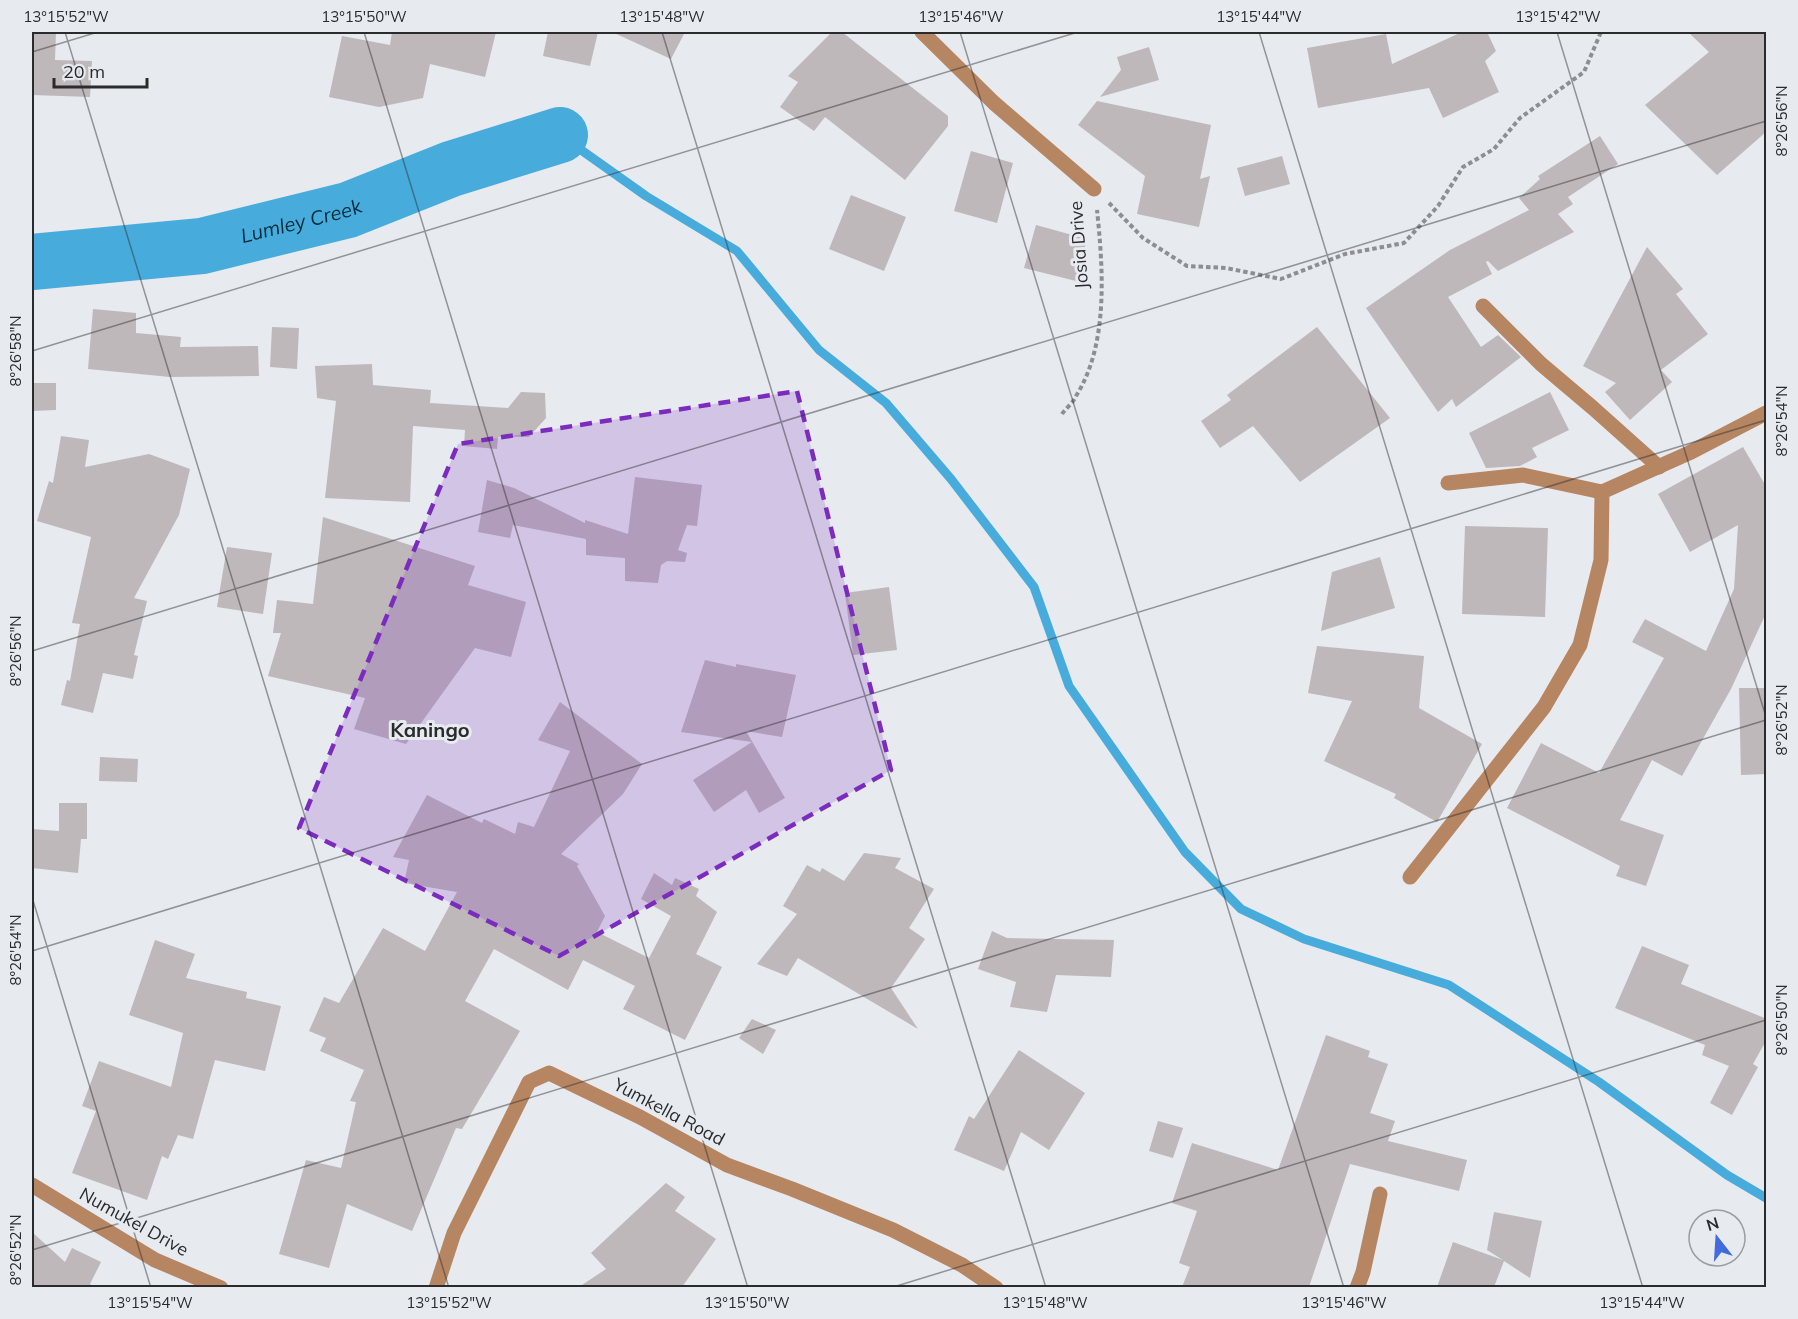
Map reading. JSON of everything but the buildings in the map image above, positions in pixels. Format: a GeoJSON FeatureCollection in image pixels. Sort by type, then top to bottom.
{"type":"FeatureCollection","features":[{"type":"Feature","properties":{"kind":"street","name":"Josia Drive"},"geometry":{"type":"LineString","coordinates":[[922,32],[994,103],[1094,189]]}},
{"type":"Feature","properties":{"kind":"street"},"geometry":{"type":"LineString","coordinates":[[1483,306],[1542,364],[1659,467]]}},
{"type":"Feature","properties":{"kind":"street"},"geometry":{"type":"LineString","coordinates":[[1448,483],[1523,474],[1602,492],[1659,467],[1767,413]]}},
{"type":"Feature","properties":{"kind":"street"},"geometry":{"type":"LineString","coordinates":[[1410,877],[1544,707],[1580,645],[1601,560],[1602,492]]}},
{"type":"Feature","properties":{"kind":"street","name":"Yumkella Road"},"geometry":{"type":"LineString","coordinates":[[436,1287],[454,1233],[529,1082],[549,1073],[640,1117],[727,1165],[892,1230],[962,1264],[996,1287]]}},
{"type":"Feature","properties":{"kind":"street","name":"Numukel Drive"},"geometry":{"type":"LineString","coordinates":[[32,1185],[155,1260],[221,1287]]}},
{"type":"Feature","properties":{"kind":"street"},"geometry":{"type":"LineString","coordinates":[[1357,1287],[1363,1272],[1380,1194]]}},
{"type":"Feature","properties":{"kind":"path"},"geometry":{"type":"LineString","coordinates":[[1094,189],[1143,238],[1187,266],[1226,268],[1281,279],[1345,254],[1404,243],[1438,206],[1463,167],[1494,150],[1520,118],[1584,72],[1600,32]]}},
{"type":"Feature","properties":{"kind":"path","name":"Josia Drive"},"geometry":{"type":"LineString","coordinates":[[1062,414],[1077,396],[1093,357],[1102,306],[1102,253],[1094,189]]}},
{"type":"Feature","properties":{"kind":"highlighted area"},"geometry":{"type":"Polygon","coordinates":[[[797,391],[891,770],[559,956],[299,828],[458,444],[797,391]]]}},
{"type":"Feature","properties":{"kind":"waterway"},"geometry":{"type":"LineString","coordinates":[[560,135],[646,196],[737,251],[819,350],[886,403],[951,479],[1034,587],[1069,686],[1185,852],[1241,909],[1304,939],[1449,985],[1599,1082],[1727,1175],[1766,1198]]}},
{"type":"Feature","properties":{"kind":"waterway","name":"Lumley Creek"},"geometry":{"type":"LineString","coordinates":[[32,262],[202,246],[348,210],[451,169],[560,135]]}},
{"type":"Feature","properties":{"kind":"district","name":"Kaningo"},"geometry":{"type":"Point","coordinates":[430,730]}}]}
